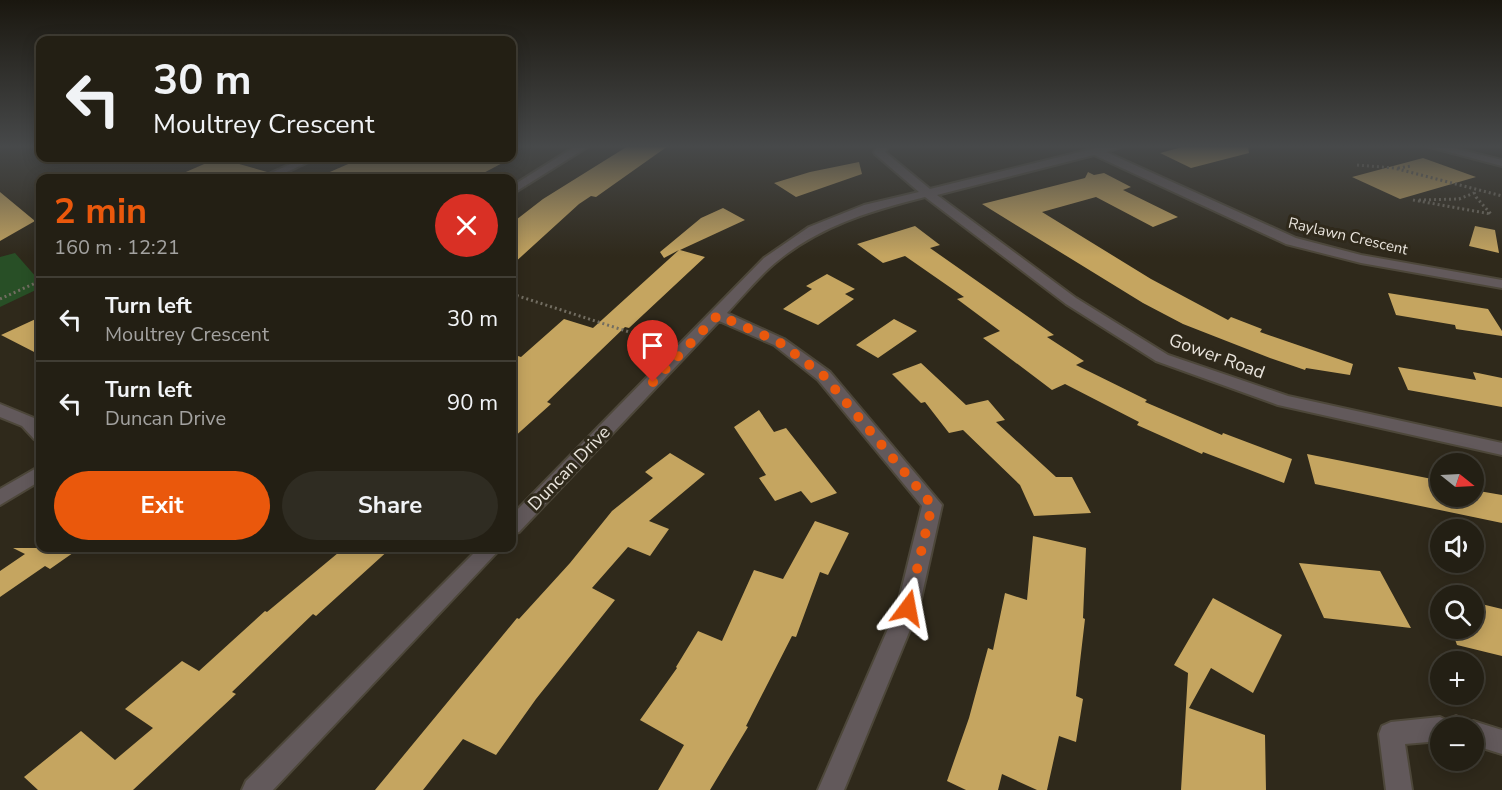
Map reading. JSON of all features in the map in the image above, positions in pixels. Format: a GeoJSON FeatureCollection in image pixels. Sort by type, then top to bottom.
{"type":"FeatureCollection","features":[{"type":"Feature","properties":{"kind":"street","name":"Gower Road"},"geometry":{"type":"LineString","coordinates":[[915,183],[1071,301],[1162,358],[1284,400],[1502,449]]}},
{"type":"Feature","properties":{"kind":"street","name":"Duncan Drive"},"geometry":{"type":"LineString","coordinates":[[516,523],[769,261],[813,230],[868,208],[969,183]]}},
{"type":"Feature","properties":{"kind":"street","name":"Raylawn Crescent"},"geometry":{"type":"LineString","coordinates":[[1163,183],[1290,241],[1361,259],[1502,284]]}},
{"type":"Feature","properties":{"kind":"street"},"geometry":{"type":"LineString","coordinates":[[718,315],[779,342],[824,376],[932,505],[908,608],[831,790]]}},
{"type":"Feature","properties":{"kind":"street"},"geometry":{"type":"LineString","coordinates":[[0,410],[28,423],[36,431]]}},
{"type":"Feature","properties":{"kind":"street"},"geometry":{"type":"LineString","coordinates":[[0,498],[36,476]]}},
{"type":"Feature","properties":{"kind":"street"},"geometry":{"type":"LineString","coordinates":[[255,790],[487,552]]}},
{"type":"Feature","properties":{"kind":"street"},"geometry":{"type":"LineString","coordinates":[[1399,790],[1391,734],[1430,730]]}},
{"type":"Feature","properties":{"kind":"street"},"geometry":{"type":"LineString","coordinates":[[1484,736],[1502,742]]}},
{"type":"Feature","properties":{"kind":"path"},"geometry":{"type":"LineString","coordinates":[[1446,183],[1502,196]]}},
{"type":"Feature","properties":{"kind":"path"},"geometry":{"type":"LineString","coordinates":[[1474,191],[1491,214],[1488,216],[1413,200],[1459,199],[1474,191]]}},
{"type":"Feature","properties":{"kind":"path"},"geometry":{"type":"LineString","coordinates":[[0,299],[36,283]]}},
{"type":"Feature","properties":{"kind":"path"},"geometry":{"type":"LineString","coordinates":[[516,295],[684,350]]}},
{"type":"Feature","properties":{"kind":"green space"},"geometry":{"type":"Polygon","coordinates":[[[15,253],[36,277],[36,290],[0,307],[0,257],[15,253]]]}},
{"type":"Feature","properties":{"kind":"building"},"geometry":{"type":"Polygon","coordinates":[[[569,183],[616,183],[596,197],[591,196],[579,204],[516,261],[516,220],[569,183]]]}},
{"type":"Feature","properties":{"kind":"building"},"geometry":{"type":"Polygon","coordinates":[[[774,183],[837,183],[796,197],[774,183]]]}},
{"type":"Feature","properties":{"kind":"building"},"geometry":{"type":"Polygon","coordinates":[[[1066,183],[1123,183],[1131,187],[1123,190],[1178,217],[1153,227],[1096,197],[1042,212],[1151,279],[1228,320],[1231,317],[1262,329],[1260,332],[1353,364],[1350,375],[1306,368],[1305,370],[1183,324],[1143,303],[982,204],[1066,183]]]}},
{"type":"Feature","properties":{"kind":"building"},"geometry":{"type":"Polygon","coordinates":[[[1365,183],[1456,183],[1400,199],[1365,183]]]}},
{"type":"Feature","properties":{"kind":"building"},"geometry":{"type":"Polygon","coordinates":[[[0,192],[35,221],[0,241],[0,192]]]}},
{"type":"Feature","properties":{"kind":"building"},"geometry":{"type":"Polygon","coordinates":[[[723,208],[745,220],[680,250],[705,257],[629,328],[625,327],[547,402],[551,404],[516,435],[516,355],[521,357],[564,319],[593,328],[679,250],[664,258],[660,252],[701,218],[723,208]]]}},
{"type":"Feature","properties":{"kind":"building"},"geometry":{"type":"Polygon","coordinates":[[[915,226],[940,245],[930,248],[1054,335],[1047,337],[1084,361],[1076,365],[1147,400],[1145,402],[1222,435],[1223,433],[1292,459],[1284,483],[1203,452],[1202,454],[1137,425],[1139,422],[1065,384],[1052,390],[983,338],[1000,331],[957,299],[964,297],[905,256],[883,263],[857,244],[915,226]]]}},
{"type":"Feature","properties":{"kind":"building"},"geometry":{"type":"Polygon","coordinates":[[[1475,226],[1495,230],[1499,253],[1469,246],[1475,226]]]}},
{"type":"Feature","properties":{"kind":"building"},"geometry":{"type":"Polygon","coordinates":[[[827,274],[855,289],[845,294],[854,299],[818,325],[783,309],[812,289],[806,286],[827,274]]]}},
{"type":"Feature","properties":{"kind":"building"},"geometry":{"type":"Polygon","coordinates":[[[1388,293],[1488,309],[1502,331],[1502,336],[1456,329],[1455,325],[1396,315],[1388,293]]]}},
{"type":"Feature","properties":{"kind":"building"},"geometry":{"type":"Polygon","coordinates":[[[36,319],[36,353],[1,335],[36,319]]]}},
{"type":"Feature","properties":{"kind":"building"},"geometry":{"type":"Polygon","coordinates":[[[894,319],[917,331],[878,358],[856,345],[894,319]]]}},
{"type":"Feature","properties":{"kind":"building"},"geometry":{"type":"Polygon","coordinates":[[[921,363],[966,405],[988,400],[1005,420],[996,422],[1056,477],[1072,477],[1091,513],[1034,516],[1020,485],[963,430],[949,433],[925,402],[921,403],[892,374],[921,363]]]}},
{"type":"Feature","properties":{"kind":"building"},"geometry":{"type":"Polygon","coordinates":[[[1398,367],[1476,380],[1473,372],[1502,378],[1502,407],[1408,390],[1398,367]]]}},
{"type":"Feature","properties":{"kind":"building"},"geometry":{"type":"Polygon","coordinates":[[[759,410],[774,432],[786,428],[837,493],[811,503],[801,491],[775,501],[759,478],[766,475],[734,427],[759,410]]]}},
{"type":"Feature","properties":{"kind":"building"},"geometry":{"type":"Polygon","coordinates":[[[670,453],[705,474],[649,521],[669,529],[650,556],[628,547],[592,588],[615,600],[536,699],[496,755],[463,739],[423,790],[375,790],[517,618],[519,619],[570,563],[612,511],[653,478],[645,472],[670,453]]]}},
{"type":"Feature","properties":{"kind":"building"},"geometry":{"type":"Polygon","coordinates":[[[1307,454],[1430,479],[1430,507],[1484,507],[1484,492],[1502,495],[1502,523],[1484,519],[1315,484],[1307,454]]]}},
{"type":"Feature","properties":{"kind":"building"},"geometry":{"type":"Polygon","coordinates":[[[815,521],[849,533],[828,575],[820,572],[796,637],[792,636],[746,726],[748,727],[710,790],[658,790],[684,745],[640,720],[677,668],[698,631],[722,641],[754,570],[783,579],[815,521]]]}},
{"type":"Feature","properties":{"kind":"building"},"geometry":{"type":"Polygon","coordinates":[[[1033,536],[1086,548],[1083,618],[1085,619],[1076,696],[1083,699],[1076,742],[1059,736],[1047,790],[1037,790],[1002,774],[998,790],[966,790],[947,781],[969,718],[988,648],[993,650],[1005,593],[1027,600],[1033,536]]]}},
{"type":"Feature","properties":{"kind":"building"},"geometry":{"type":"Polygon","coordinates":[[[13,548],[36,548],[36,552],[74,552],[50,569],[45,566],[0,597],[0,571],[25,554],[13,548]]]}},
{"type":"Feature","properties":{"kind":"building"},"geometry":{"type":"Polygon","coordinates":[[[339,552],[387,552],[316,616],[313,614],[232,692],[236,694],[133,790],[38,790],[24,777],[81,731],[115,760],[153,728],[125,709],[182,661],[199,671],[265,611],[267,612],[339,552]]]}},
{"type":"Feature","properties":{"kind":"building"},"geometry":{"type":"Polygon","coordinates":[[[1299,563],[1380,571],[1411,628],[1324,618],[1299,563]]]}},
{"type":"Feature","properties":{"kind":"building"},"geometry":{"type":"Polygon","coordinates":[[[1213,598],[1282,635],[1253,693],[1211,668],[1189,708],[1265,735],[1266,790],[1181,790],[1188,673],[1174,665],[1213,598]]]}},
{"type":"Feature","properties":{"kind":"building"},"geometry":{"type":"Polygon","coordinates":[[[1484,605],[1502,609],[1502,656],[1457,645],[1455,639],[1484,639],[1484,605]]]}},
{"type":"Feature","properties":{"kind":"route"},"geometry":{"type":"LineString","coordinates":[[653,382],[718,315],[779,342],[824,376],[932,505],[908,608]]}}]}
